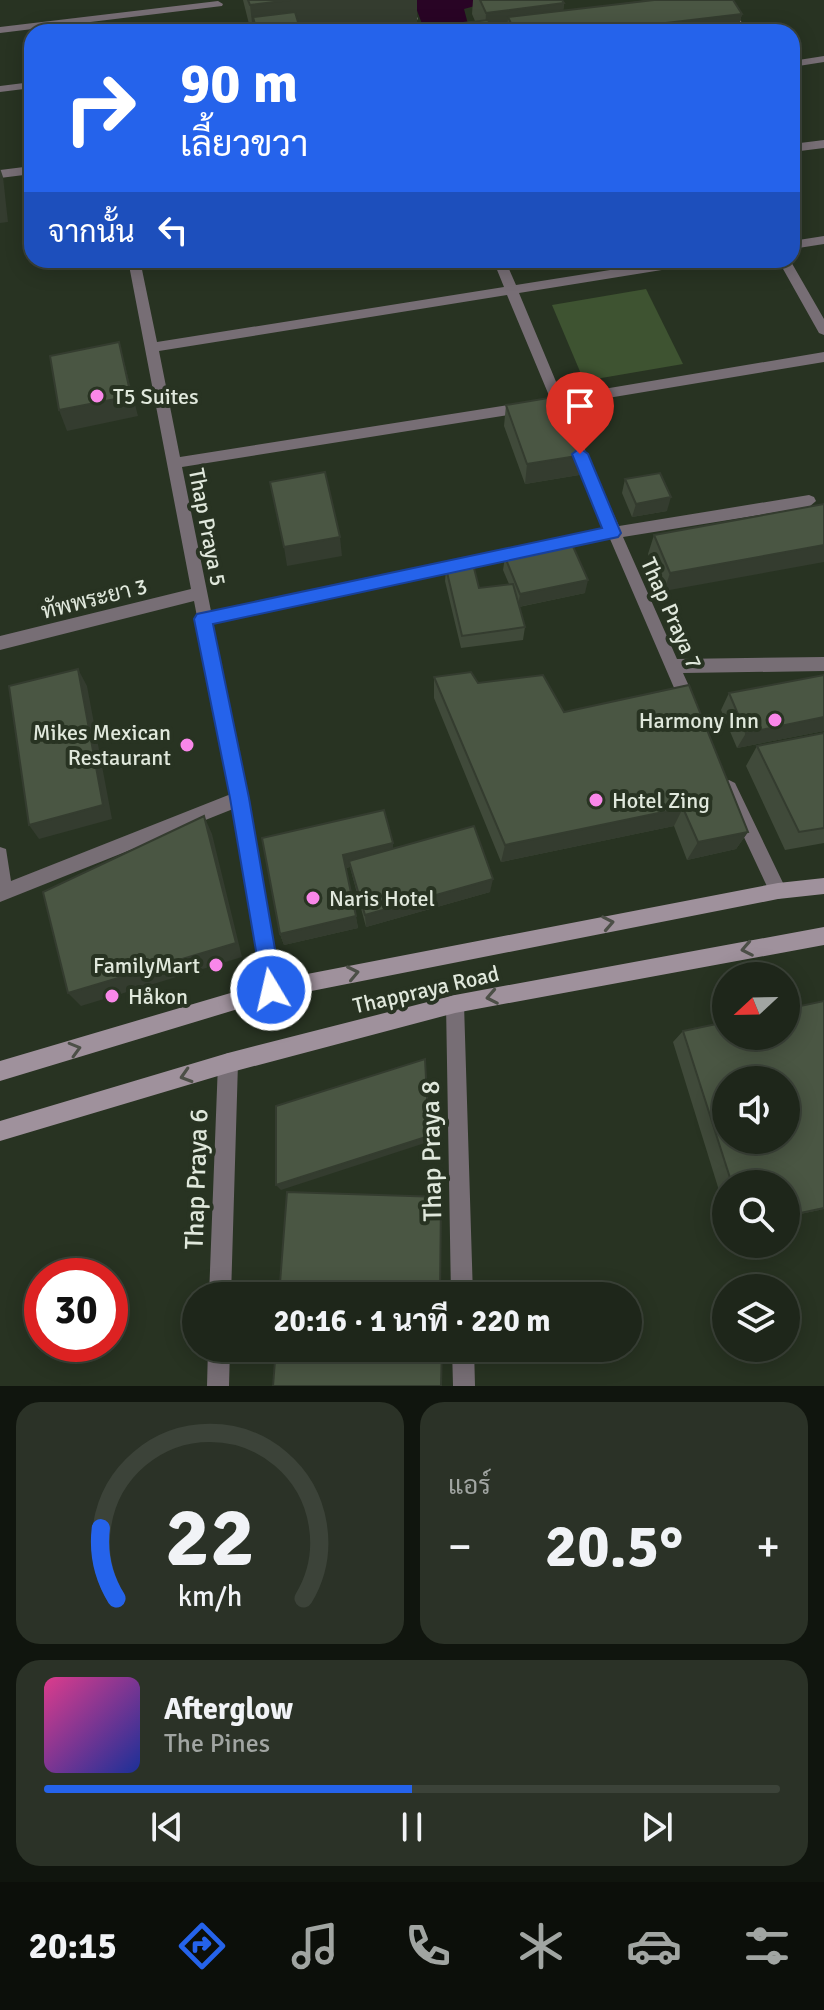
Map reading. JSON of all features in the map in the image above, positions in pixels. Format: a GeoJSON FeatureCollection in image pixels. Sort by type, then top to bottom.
{"type":"FeatureCollection","features":[{"type":"Feature","properties":{"kind":"main road","name":"Thappraya Road"},"geometry":{"type":"LineString","coordinates":[[0,1071],[271,990],[778,891],[824,886]]}},
{"type":"Feature","properties":{"kind":"main road","name":"Thappraya Road"},"geometry":{"type":"LineString","coordinates":[[0,1131],[228,1063],[455,1004],[824,936]]}},
{"type":"Feature","properties":{"kind":"street"},"geometry":{"type":"LineString","coordinates":[[720,0],[738,24]]}},
{"type":"Feature","properties":{"kind":"street"},"geometry":{"type":"LineString","coordinates":[[47,24],[218,4]]}},
{"type":"Feature","properties":{"kind":"street"},"geometry":{"type":"LineString","coordinates":[[94,18],[95,24]]}},
{"type":"Feature","properties":{"kind":"street"},"geometry":{"type":"LineString","coordinates":[[0,30],[24,27]]}},
{"type":"Feature","properties":{"kind":"street"},"geometry":{"type":"LineString","coordinates":[[800,63],[824,59]]}},
{"type":"Feature","properties":{"kind":"street"},"geometry":{"type":"LineString","coordinates":[[0,89],[24,86]]}},
{"type":"Feature","properties":{"kind":"street"},"geometry":{"type":"LineString","coordinates":[[800,147],[824,144]]}},
{"type":"Feature","properties":{"kind":"street"},"geometry":{"type":"LineString","coordinates":[[0,174],[24,171]]}},
{"type":"Feature","properties":{"kind":"street"},"geometry":{"type":"LineString","coordinates":[[800,244],[824,240]]}},
{"type":"Feature","properties":{"kind":"street","name":"Thap Praya 5"},"geometry":{"type":"LineString","coordinates":[[136,268],[240,798],[271,990]]}},
{"type":"Feature","properties":{"kind":"street","name":"Thap Praya 7"},"geometry":{"type":"LineString","coordinates":[[502,268],[613,533],[698,722]]}},
{"type":"Feature","properties":{"kind":"street"},"geometry":{"type":"LineString","coordinates":[[151,348],[649,268]]}},
{"type":"Feature","properties":{"kind":"street"},"geometry":{"type":"LineString","coordinates":[[789,268],[824,330]]}},
{"type":"Feature","properties":{"kind":"street"},"geometry":{"type":"LineString","coordinates":[[173,463],[824,357]]}},
{"type":"Feature","properties":{"kind":"street"},"geometry":{"type":"LineString","coordinates":[[203,619],[613,533],[809,501]]}},
{"type":"Feature","properties":{"kind":"street","name":"ทัพพระยา 3"},"geometry":{"type":"LineString","coordinates":[[0,643],[198,594]]}},
{"type":"Feature","properties":{"kind":"street"},"geometry":{"type":"LineString","coordinates":[[671,666],[824,664]]}},
{"type":"Feature","properties":{"kind":"street"},"geometry":{"type":"LineString","coordinates":[[724,779],[778,891]]}},
{"type":"Feature","properties":{"kind":"street"},"geometry":{"type":"LineString","coordinates":[[0,855],[2,893],[240,798]]}},
{"type":"Feature","properties":{"kind":"street","name":"Thap Praya 8"},"geometry":{"type":"LineString","coordinates":[[455,1004],[462,1282]]}},
{"type":"Feature","properties":{"kind":"street","name":"Thap Praya 6"},"geometry":{"type":"LineString","coordinates":[[220,1282],[228,1063]]}},
{"type":"Feature","properties":{"kind":"street"},"geometry":{"type":"LineString","coordinates":[[218,1386],[219,1362]]}},
{"type":"Feature","properties":{"kind":"street"},"geometry":{"type":"LineString","coordinates":[[463,1362],[464,1386]]}},
{"type":"Feature","properties":{"kind":"path"},"geometry":{"type":"LineString","coordinates":[[411,5],[417,24]]}},
{"type":"Feature","properties":{"kind":"green space"},"geometry":{"type":"Polygon","coordinates":[[[646,289],[683,364],[584,381],[552,305],[646,289]]]}},
{"type":"Feature","properties":{"kind":"shaded area"},"geometry":{"type":"Polygon","coordinates":[[[300,0],[496,0],[464,9],[468,24],[422,24],[415,5],[300,0]]]}},
{"type":"Feature","properties":{"kind":"building"},"geometry":{"type":"Polygon","coordinates":[[[248,0],[290,0],[250,5],[248,0]]]}},
{"type":"Feature","properties":{"kind":"building"},"geometry":{"type":"Polygon","coordinates":[[[480,0],[562,0],[564,3],[486,13],[480,0]]]}},
{"type":"Feature","properties":{"kind":"building"},"geometry":{"type":"Polygon","coordinates":[[[654,0],[733,0],[742,14],[658,24],[511,24],[508,17],[654,0]]]}},
{"type":"Feature","properties":{"kind":"building"},"geometry":{"type":"Polygon","coordinates":[[[295,12],[299,24],[255,24],[253,17],[295,12]]]}},
{"type":"Feature","properties":{"kind":"building"},"geometry":{"type":"Polygon","coordinates":[[[488,20],[490,24],[454,24],[488,20]]]}},
{"type":"Feature","properties":{"kind":"building"},"geometry":{"type":"Polygon","coordinates":[[[119,342],[131,396],[59,410],[50,356],[119,342]]]}},
{"type":"Feature","properties":{"kind":"building"},"geometry":{"type":"Polygon","coordinates":[[[560,396],[583,455],[527,464],[506,405],[560,396]]]}},
{"type":"Feature","properties":{"kind":"building"},"geometry":{"type":"Polygon","coordinates":[[[325,472],[340,537],[284,547],[270,482],[325,472]]]}},
{"type":"Feature","properties":{"kind":"building"},"geometry":{"type":"Polygon","coordinates":[[[660,473],[671,497],[636,504],[625,479],[660,473]]]}},
{"type":"Feature","properties":{"kind":"building"},"geometry":{"type":"Polygon","coordinates":[[[824,504],[824,545],[670,573],[654,535],[824,504]]]}},
{"type":"Feature","properties":{"kind":"building"},"geometry":{"type":"Polygon","coordinates":[[[571,542],[588,580],[520,594],[505,557],[571,542]]]}},
{"type":"Feature","properties":{"kind":"building"},"geometry":{"type":"Polygon","coordinates":[[[473,564],[479,588],[513,584],[525,627],[462,636],[446,568],[473,564]]]}},
{"type":"Feature","properties":{"kind":"building"},"geometry":{"type":"Polygon","coordinates":[[[78,669],[103,805],[29,825],[9,686],[78,669]]]}},
{"type":"Feature","properties":{"kind":"building","name":"Hotel Zing"},"geometry":{"type":"Polygon","coordinates":[[[471,672],[478,683],[543,675],[564,712],[689,685],[748,832],[698,842],[683,808],[505,845],[434,677],[471,672]]]}},
{"type":"Feature","properties":{"kind":"building"},"geometry":{"type":"Polygon","coordinates":[[[824,675],[824,717],[746,733],[729,693],[824,675]]]}},
{"type":"Feature","properties":{"kind":"building"},"geometry":{"type":"Polygon","coordinates":[[[824,733],[824,828],[799,832],[757,746],[824,733]]]}},
{"type":"Feature","properties":{"kind":"building","name":"Naris Hotel"},"geometry":{"type":"Polygon","coordinates":[[[384,810],[393,843],[343,855],[356,916],[280,934],[262,838],[384,810]]]}},
{"type":"Feature","properties":{"kind":"building"},"geometry":{"type":"Polygon","coordinates":[[[204,816],[236,943],[68,993],[43,892],[204,816]]]}},
{"type":"Feature","properties":{"kind":"building"},"geometry":{"type":"Polygon","coordinates":[[[474,826],[493,879],[365,915],[349,861],[474,826]]]}},
{"type":"Feature","properties":{"kind":"building"},"geometry":{"type":"Polygon","coordinates":[[[824,1001],[824,1208],[800,1213],[800,1170],[728,1170],[722,1154],[800,1154],[800,1066],[712,1066],[712,1122],[683,1031],[712,1025],[712,1050],[800,1050],[800,1006],[824,1001]]]}},
{"type":"Feature","properties":{"kind":"building"},"geometry":{"type":"Polygon","coordinates":[[[425,1059],[429,1136],[276,1185],[276,1106],[425,1059]]]}},
{"type":"Feature","properties":{"kind":"building"},"geometry":{"type":"Polygon","coordinates":[[[287,1192],[441,1197],[440,1282],[280,1282],[287,1192]]]}},
{"type":"Feature","properties":{"kind":"building"},"geometry":{"type":"Polygon","coordinates":[[[275,1362],[442,1362],[441,1386],[273,1386],[275,1362]]]}},
{"type":"Feature","properties":{"kind":"place","name":"T5 Suites"},"geometry":{"type":"Point","coordinates":[97,396]}},
{"type":"Feature","properties":{"kind":"place","name":"Harmony Inn"},"geometry":{"type":"Point","coordinates":[775,720]}},
{"type":"Feature","properties":{"kind":"place","name":"Mikes Mexican Restaurant"},"geometry":{"type":"Point","coordinates":[187,745]}},
{"type":"Feature","properties":{"kind":"place","name":"Hotel Zing"},"geometry":{"type":"Point","coordinates":[596,800]}},
{"type":"Feature","properties":{"kind":"place","name":"Naris Hotel"},"geometry":{"type":"Point","coordinates":[313,898]}},
{"type":"Feature","properties":{"kind":"place","name":"FamilyMart"},"geometry":{"type":"Point","coordinates":[216,965]}},
{"type":"Feature","properties":{"kind":"place","name":"Håkon"},"geometry":{"type":"Point","coordinates":[112,996]}},
{"type":"Feature","properties":{"kind":"route"},"geometry":{"type":"LineString","coordinates":[[271,990],[240,798],[203,619],[613,533],[580,454]]}}]}
